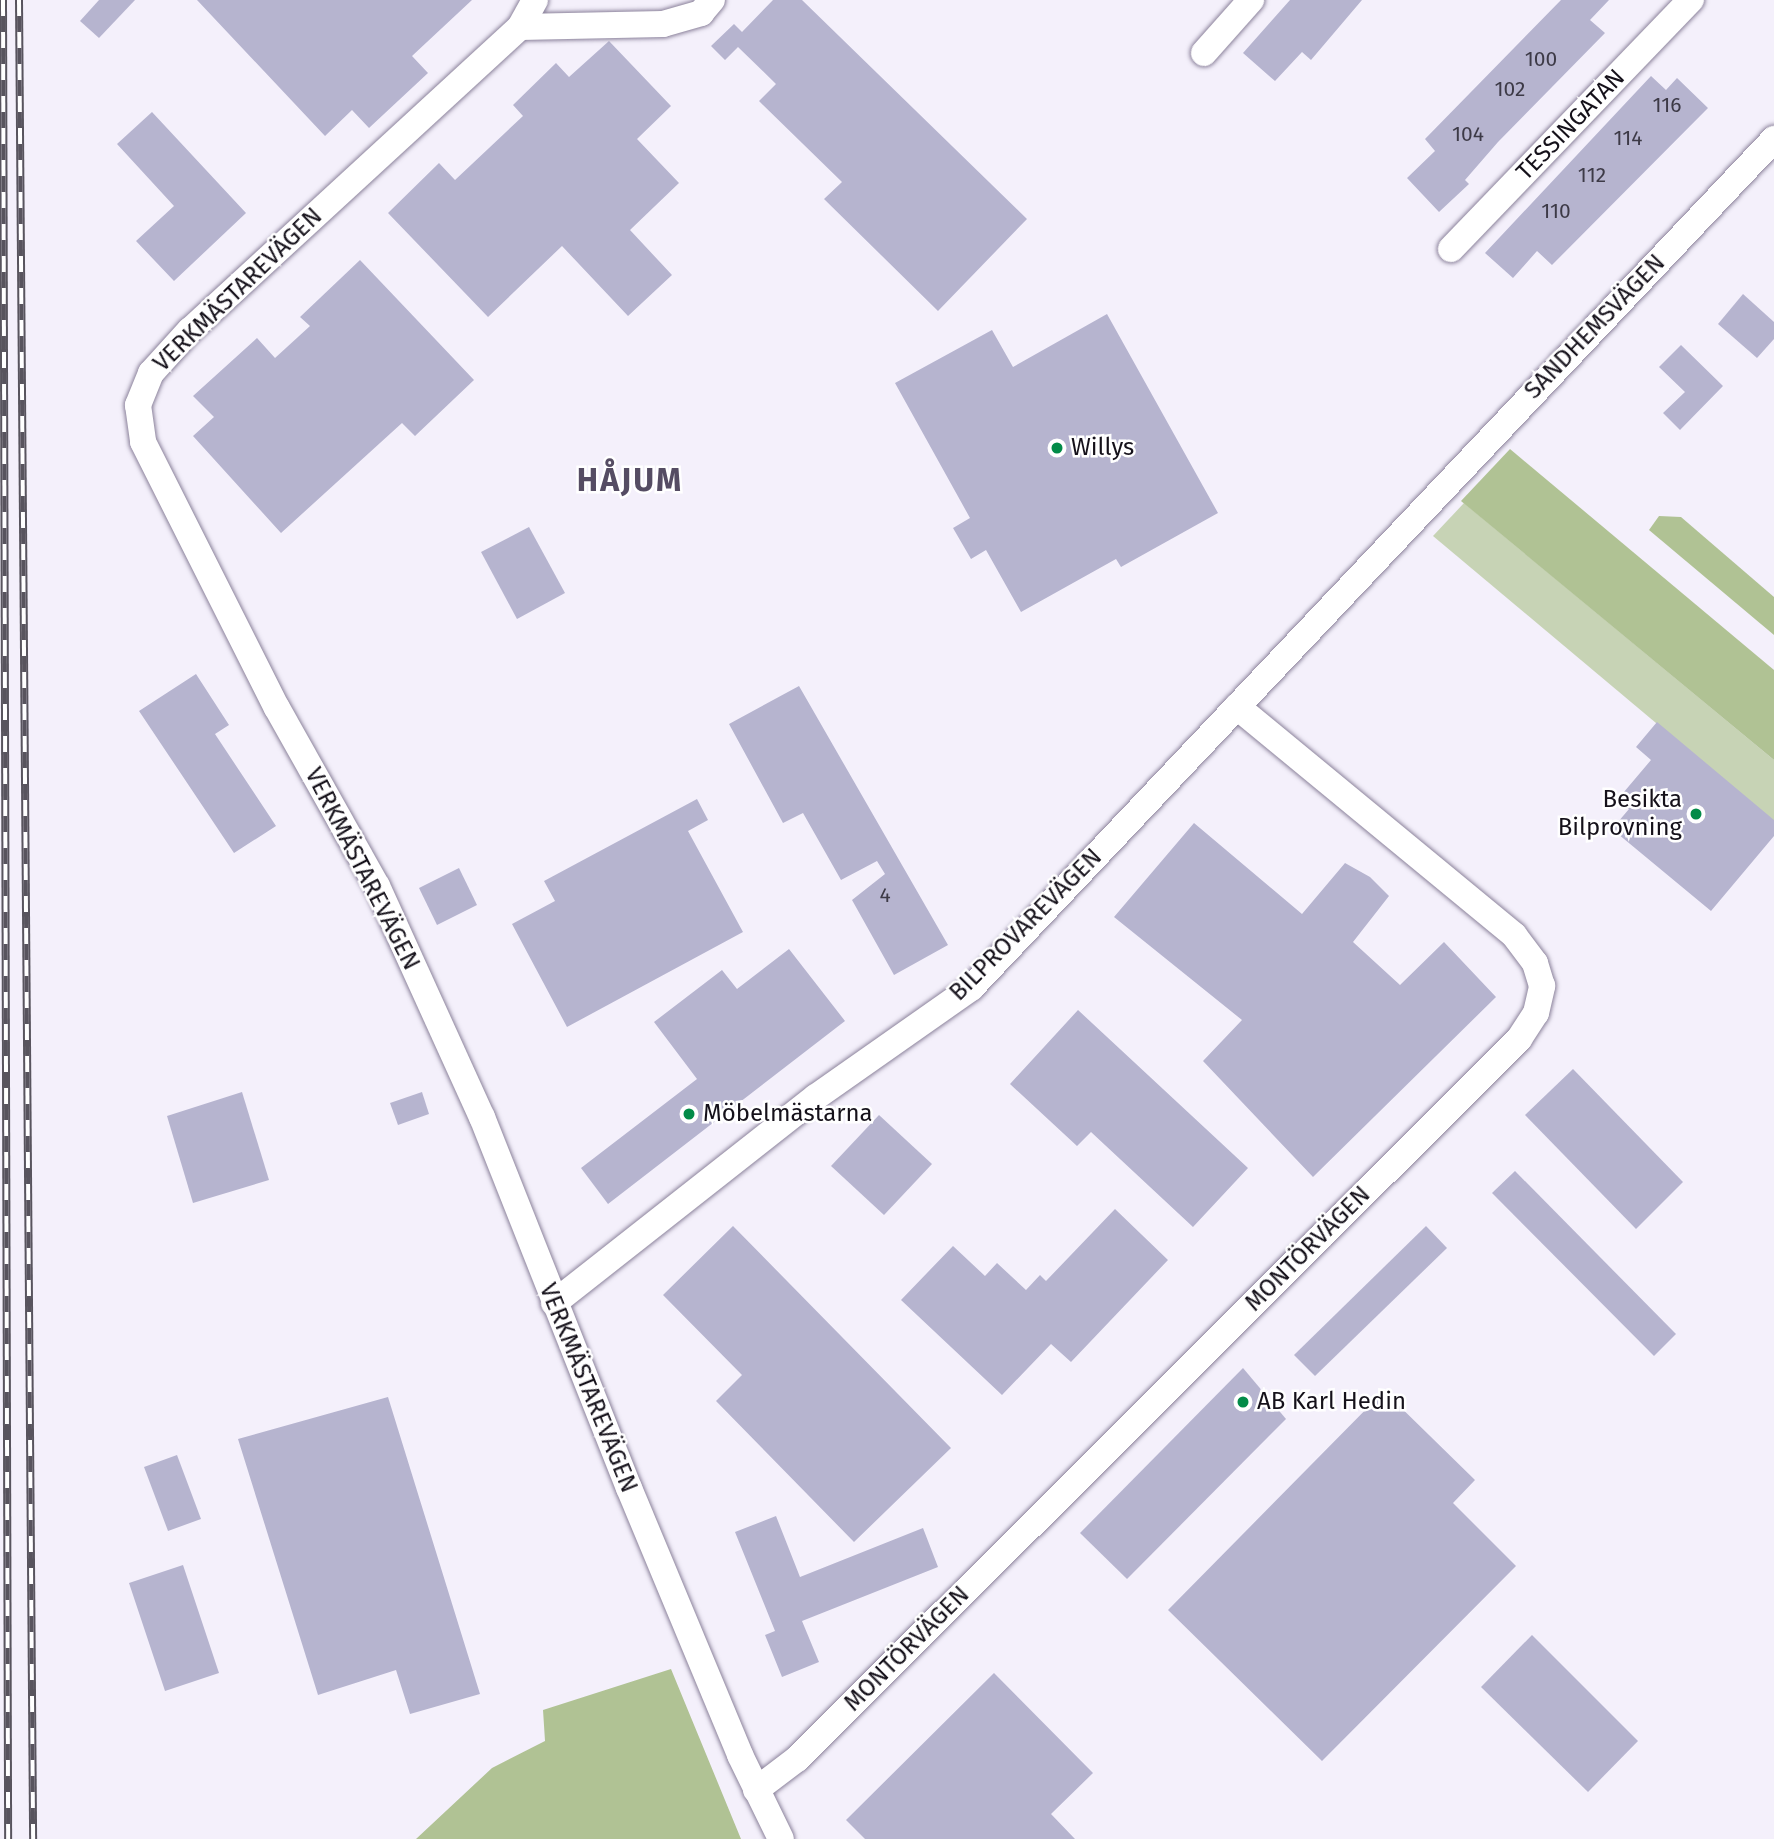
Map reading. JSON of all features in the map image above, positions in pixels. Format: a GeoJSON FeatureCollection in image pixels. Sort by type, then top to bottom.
{"type":"FeatureCollection","features":[{"type":"Feature","properties":{"kind":"street","name":"VERKMÄSTAREVÄGEN"},"geometry":{"type":"LineString","coordinates":[[535,0],[520,27],[190,330],[151,373],[138,405],[149,454],[277,708],[377,886],[482,1117],[554,1303],[756,1790],[780,1839]]}},
{"type":"Feature","properties":{"kind":"street"},"geometry":{"type":"LineString","coordinates":[[520,27],[663,24],[701,13],[712,0]]}},
{"type":"Feature","properties":{"kind":"street"},"geometry":{"type":"LineString","coordinates":[[1204,53],[1251,0]]}},
{"type":"Feature","properties":{"kind":"street","name":"TESSINGATAN"},"geometry":{"type":"LineString","coordinates":[[1451,249],[1691,0]]}},
{"type":"Feature","properties":{"kind":"street","name":"SANDHEMSVÄGEN"},"geometry":{"type":"LineString","coordinates":[[1416,516],[1774,139]]}},
{"type":"Feature","properties":{"kind":"street","name":"BILPROVAREVÄGEN"},"geometry":{"type":"LineString","coordinates":[[554,1303],[816,1097],[971,988],[1416,516]]}},
{"type":"Feature","properties":{"kind":"street","name":"MONTÖRVÄGEN"},"geometry":{"type":"LineString","coordinates":[[756,1790],[807,1749],[1519,1039],[1536,1013],[1542,986],[1535,962],[1514,936],[1237,707]]}},
{"type":"Feature","properties":{"kind":"green space"},"geometry":{"type":"Polygon","coordinates":[[[1510,449],[1774,670],[1774,760],[1461,501],[1510,449]]]}},
{"type":"Feature","properties":{"kind":"green space"},"geometry":{"type":"Polygon","coordinates":[[[1464,503],[1774,760],[1774,822],[1433,536],[1464,503]]]}},
{"type":"Feature","properties":{"kind":"green space"},"geometry":{"type":"Polygon","coordinates":[[[1659,516],[1681,517],[1774,597],[1774,635],[1649,530],[1659,516]]]}},
{"type":"Feature","properties":{"kind":"green space"},"geometry":{"type":"Polygon","coordinates":[[[671,1669],[741,1839],[416,1839],[492,1768],[545,1741],[543,1710],[671,1669]]]}},
{"type":"Feature","properties":{"kind":"building"},"geometry":{"type":"Polygon","coordinates":[[[99,0],[135,0],[99,38],[80,21],[99,0]]]}},
{"type":"Feature","properties":{"kind":"building"},"geometry":{"type":"Polygon","coordinates":[[[197,0],[472,0],[412,56],[428,73],[369,128],[352,110],[325,136],[197,0]]]}},
{"type":"Feature","properties":{"kind":"building"},"geometry":{"type":"Polygon","coordinates":[[[773,0],[802,0],[1027,219],[938,311],[824,199],[842,182],[759,101],[776,84],[738,47],[725,60],[711,46],[734,24],[742,32],[773,0]]]}},
{"type":"Feature","properties":{"kind":"building"},"geometry":{"type":"Polygon","coordinates":[[[1290,0],[1362,0],[1311,60],[1302,52],[1275,81],[1243,53],[1290,0]]]}},
{"type":"Feature","properties":{"kind":"building"},"geometry":{"type":"Polygon","coordinates":[[[1561,0],[1609,0],[1590,20],[1605,33],[1498,142],[1465,180],[1469,184],[1439,212],[1407,178],[1435,151],[1425,139],[1561,0]]]}},
{"type":"Feature","properties":{"kind":"building"},"geometry":{"type":"Polygon","coordinates":[[[609,41],[671,106],[637,139],[679,183],[630,230],[672,275],[628,316],[562,246],[488,317],[388,213],[439,163],[455,180],[523,116],[513,105],[556,63],[569,77],[609,41]]]}},
{"type":"Feature","properties":{"kind":"building"},"geometry":{"type":"Polygon","coordinates":[[[1651,76],[1666,90],[1677,78],[1708,108],[1552,265],[1537,251],[1513,278],[1485,253],[1651,76]]]}},
{"type":"Feature","properties":{"kind":"building"},"geometry":{"type":"Polygon","coordinates":[[[152,112],[246,213],[174,281],[136,241],[174,206],[117,144],[152,112]]]}},
{"type":"Feature","properties":{"kind":"building"},"geometry":{"type":"Polygon","coordinates":[[[360,260],[474,380],[415,436],[402,423],[281,533],[193,436],[214,417],[193,396],[257,338],[275,358],[310,326],[300,317],[360,260]]]}},
{"type":"Feature","properties":{"kind":"building"},"geometry":{"type":"Polygon","coordinates":[[[1743,294],[1774,322],[1774,339],[1757,358],[1718,324],[1743,294]]]}},
{"type":"Feature","properties":{"kind":"building","name":"Willys"},"geometry":{"type":"Polygon","coordinates":[[[1107,314],[1218,513],[1121,567],[1116,559],[1021,612],[986,550],[971,559],[953,528],[970,518],[895,383],[992,330],[1013,367],[1107,314]]]}},
{"type":"Feature","properties":{"kind":"building"},"geometry":{"type":"Polygon","coordinates":[[[1681,345],[1723,386],[1680,430],[1663,413],[1685,392],[1659,367],[1681,345]]]}},
{"type":"Feature","properties":{"kind":"building"},"geometry":{"type":"Polygon","coordinates":[[[529,527],[565,593],[517,619],[481,552],[529,527]]]}},
{"type":"Feature","properties":{"kind":"building"},"geometry":{"type":"Polygon","coordinates":[[[196,674],[229,725],[215,734],[276,826],[234,853],[139,711],[196,674]]]}},
{"type":"Feature","properties":{"kind":"building"},"geometry":{"type":"Polygon","coordinates":[[[799,686],[948,945],[894,975],[852,900],[885,874],[877,861],[841,880],[803,813],[783,823],[729,724],[799,686]]]}},
{"type":"Feature","properties":{"kind":"building","name":"Besikta Bilprovning"},"geometry":{"type":"Polygon","coordinates":[[[1657,722],[1774,820],[1774,836],[1711,911],[1612,829],[1629,809],[1618,799],[1651,760],[1636,747],[1657,722]]]}},
{"type":"Feature","properties":{"kind":"building"},"geometry":{"type":"Polygon","coordinates":[[[697,799],[708,820],[688,831],[743,932],[567,1027],[512,924],[555,901],[544,881],[697,799]]]}},
{"type":"Feature","properties":{"kind":"building"},"geometry":{"type":"Polygon","coordinates":[[[1194,823],[1302,914],[1345,863],[1370,877],[1389,896],[1353,942],[1400,985],[1444,942],[1496,997],[1313,1177],[1203,1061],[1242,1020],[1114,917],[1194,823]]]}},
{"type":"Feature","properties":{"kind":"building"},"geometry":{"type":"Polygon","coordinates":[[[459,868],[477,905],[437,925],[419,888],[459,868]]]}},
{"type":"Feature","properties":{"kind":"building","name":"Möbelmästarna"},"geometry":{"type":"Polygon","coordinates":[[[789,949],[845,1021],[608,1204],[581,1168],[697,1079],[654,1022],[722,970],[737,989],[789,949]]]}},
{"type":"Feature","properties":{"kind":"building"},"geometry":{"type":"Polygon","coordinates":[[[1078,1010],[1248,1168],[1193,1227],[1091,1132],[1077,1146],[1010,1084],[1078,1010]]]}},
{"type":"Feature","properties":{"kind":"building"},"geometry":{"type":"Polygon","coordinates":[[[1573,1069],[1683,1182],[1636,1229],[1525,1115],[1573,1069]]]}},
{"type":"Feature","properties":{"kind":"building"},"geometry":{"type":"Polygon","coordinates":[[[242,1092],[269,1180],[193,1203],[167,1116],[242,1092]]]}},
{"type":"Feature","properties":{"kind":"building"},"geometry":{"type":"Polygon","coordinates":[[[422,1092],[429,1114],[398,1125],[390,1103],[422,1092]]]}},
{"type":"Feature","properties":{"kind":"building"},"geometry":{"type":"Polygon","coordinates":[[[879,1115],[932,1164],[884,1215],[831,1166],[879,1115]]]}},
{"type":"Feature","properties":{"kind":"building"},"geometry":{"type":"Polygon","coordinates":[[[1515,1171],[1676,1334],[1654,1356],[1492,1193],[1515,1171]]]}},
{"type":"Feature","properties":{"kind":"building"},"geometry":{"type":"Polygon","coordinates":[[[1115,1209],[1168,1260],[1071,1362],[1051,1344],[1002,1395],[901,1300],[953,1246],[985,1276],[997,1263],[1026,1290],[1040,1275],[1046,1281],[1115,1209]]]}},
{"type":"Feature","properties":{"kind":"building"},"geometry":{"type":"Polygon","coordinates":[[[733,1226],[951,1448],[854,1542],[716,1401],[742,1375],[663,1295],[733,1226]]]}},
{"type":"Feature","properties":{"kind":"building"},"geometry":{"type":"Polygon","coordinates":[[[1426,1226],[1447,1248],[1315,1376],[1294,1355],[1426,1226]]]}},
{"type":"Feature","properties":{"kind":"building"},"geometry":{"type":"Polygon","coordinates":[[[1243,1368],[1286,1419],[1127,1579],[1080,1533],[1243,1368]]]}},
{"type":"Feature","properties":{"kind":"building"},"geometry":{"type":"Polygon","coordinates":[[[1384,1391],[1475,1480],[1453,1503],[1516,1566],[1322,1761],[1168,1610],[1384,1391]]]}},
{"type":"Feature","properties":{"kind":"building"},"geometry":{"type":"Polygon","coordinates":[[[388,1397],[480,1694],[410,1714],[396,1670],[318,1695],[238,1439],[388,1397]]]}},
{"type":"Feature","properties":{"kind":"building"},"geometry":{"type":"Polygon","coordinates":[[[177,1455],[201,1519],[168,1531],[144,1467],[177,1455]]]}},
{"type":"Feature","properties":{"kind":"building"},"geometry":{"type":"Polygon","coordinates":[[[776,1516],[800,1577],[923,1528],[938,1567],[802,1621],[819,1662],[782,1677],[765,1635],[775,1631],[735,1532],[776,1516]]]}},
{"type":"Feature","properties":{"kind":"building"},"geometry":{"type":"Polygon","coordinates":[[[183,1565],[219,1673],[165,1691],[129,1583],[183,1565]]]}},
{"type":"Feature","properties":{"kind":"building"},"geometry":{"type":"Polygon","coordinates":[[[1532,1635],[1638,1741],[1588,1792],[1481,1687],[1532,1635]]]}},
{"type":"Feature","properties":{"kind":"building"},"geometry":{"type":"Polygon","coordinates":[[[994,1673],[1093,1773],[1051,1814],[1075,1839],[865,1839],[846,1820],[994,1673]]]}},
{"type":"Feature","properties":{"kind":"railway"},"geometry":{"type":"LineString","coordinates":[[3,0],[8,1839]]}},
{"type":"Feature","properties":{"kind":"railway"},"geometry":{"type":"LineString","coordinates":[[19,0],[33,1839]]}},
{"type":"Feature","properties":{"kind":"place","name":"Willys"},"geometry":{"type":"Point","coordinates":[1057,448]}},
{"type":"Feature","properties":{"kind":"place","name":"Besikta Bilprovning"},"geometry":{"type":"Point","coordinates":[1696,814]}},
{"type":"Feature","properties":{"kind":"place","name":"Möbelmästarna"},"geometry":{"type":"Point","coordinates":[689,1114]}},
{"type":"Feature","properties":{"kind":"place","name":"AB Karl Hedin"},"geometry":{"type":"Point","coordinates":[1243,1402]}},
{"type":"Feature","properties":{"kind":"district","name":"HÅJUM"},"geometry":{"type":"Point","coordinates":[630,480]}}]}
